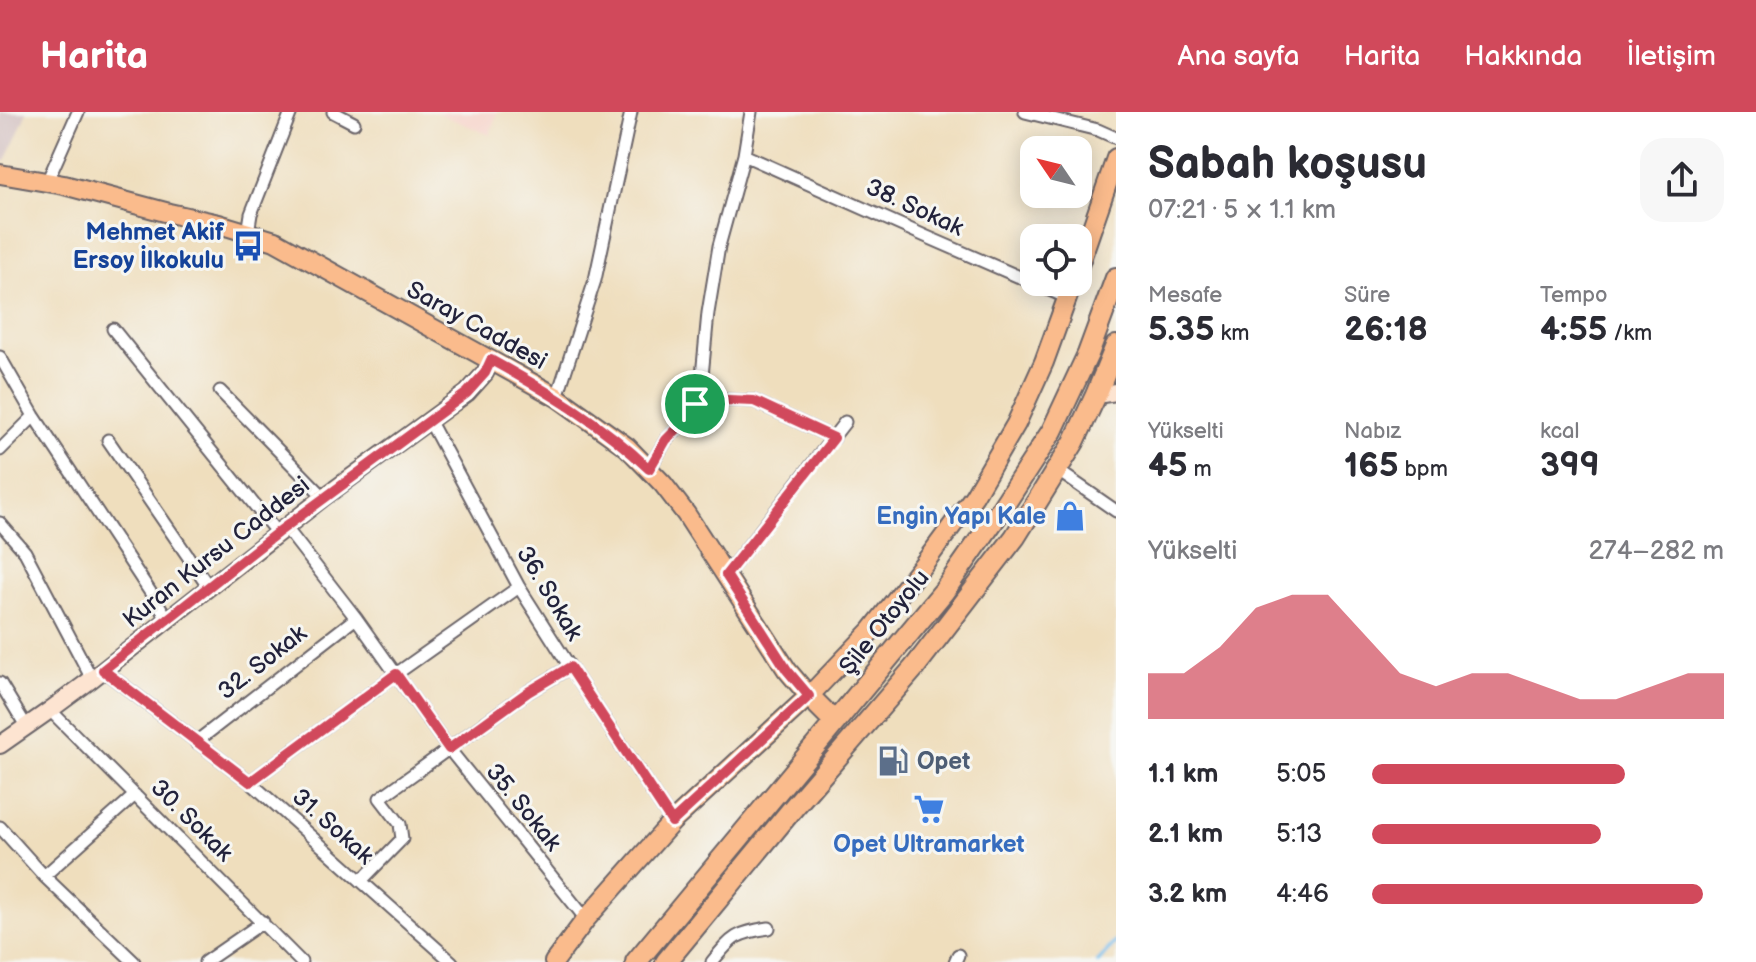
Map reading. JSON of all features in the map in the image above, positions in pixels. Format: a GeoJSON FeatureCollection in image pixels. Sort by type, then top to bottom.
{"type":"FeatureCollection","features":[{"type":"Feature","properties":{"kind":"highway","name":"Şile Otoyolu"},"geometry":{"type":"LineString","coordinates":[[636,962],[944,591],[1052,431],[1088,354],[1116,278]]}},
{"type":"Feature","properties":{"kind":"highway","name":"Şile Otoyolu"},"geometry":{"type":"LineString","coordinates":[[666,962],[914,668],[1015,537],[1106,394],[1116,346]]}},
{"type":"Feature","properties":{"kind":"highway"},"geometry":{"type":"LineString","coordinates":[[809,696],[835,722]]}},
{"type":"Feature","properties":{"kind":"main road"},"geometry":{"type":"LineString","coordinates":[[1092,227],[1116,158]]}},
{"type":"Feature","properties":{"kind":"main road","name":"Saray Caddesi"},"geometry":{"type":"LineString","coordinates":[[0,174],[47,182],[275,241],[557,397],[627,447],[663,484],[686,514],[787,670],[809,696]]}},
{"type":"Feature","properties":{"kind":"main road"},"geometry":{"type":"LineString","coordinates":[[554,962],[586,919],[672,822],[809,696],[871,631],[929,557],[974,496],[1016,424],[1044,362],[1068,296]]}},
{"type":"Feature","properties":{"kind":"main road","name":"Kuran Kursu Caddesi"},"geometry":{"type":"LineString","coordinates":[[0,745],[50,710],[324,497],[467,393],[485,373],[491,360]]}},
{"type":"Feature","properties":{"kind":"street"},"geometry":{"type":"LineString","coordinates":[[47,182],[78,112]]}},
{"type":"Feature","properties":{"kind":"street"},"geometry":{"type":"LineString","coordinates":[[248,233],[251,214],[291,112]]}},
{"type":"Feature","properties":{"kind":"street"},"geometry":{"type":"LineString","coordinates":[[333,112],[354,123]]}},
{"type":"Feature","properties":{"kind":"street"},"geometry":{"type":"LineString","coordinates":[[557,397],[595,280],[631,112]]}},
{"type":"Feature","properties":{"kind":"street"},"geometry":{"type":"LineString","coordinates":[[649,469],[666,440],[682,424],[695,404],[701,387],[708,313],[719,246],[744,155],[751,112]]}},
{"type":"Feature","properties":{"kind":"street"},"geometry":{"type":"LineString","coordinates":[[1025,112],[1098,130],[1116,138]]}},
{"type":"Feature","properties":{"kind":"street","name":"38. Sokak"},"geometry":{"type":"LineString","coordinates":[[744,155],[939,242],[1020,272]]}},
{"type":"Feature","properties":{"kind":"street","name":"35. Sokak"},"geometry":{"type":"LineString","coordinates":[[113,329],[356,618],[449,749],[586,919]]}},
{"type":"Feature","properties":{"kind":"street"},"geometry":{"type":"LineString","coordinates":[[0,357],[34,416],[168,619]]}},
{"type":"Feature","properties":{"kind":"street"},"geometry":{"type":"LineString","coordinates":[[220,391],[324,497]]}},
{"type":"Feature","properties":{"kind":"street"},"geometry":{"type":"LineString","coordinates":[[695,404],[754,401],[834,438]]}},
{"type":"Feature","properties":{"kind":"street"},"geometry":{"type":"LineString","coordinates":[[0,450],[34,416]]}},
{"type":"Feature","properties":{"kind":"street","name":"36. Sokak"},"geometry":{"type":"LineString","coordinates":[[429,420],[519,587],[672,822]]}},
{"type":"Feature","properties":{"kind":"street"},"geometry":{"type":"LineString","coordinates":[[726,575],[845,422]]}},
{"type":"Feature","properties":{"kind":"street"},"geometry":{"type":"LineString","coordinates":[[108,440],[209,587]]}},
{"type":"Feature","properties":{"kind":"street"},"geometry":{"type":"LineString","coordinates":[[1057,470],[1116,511]]}},
{"type":"Feature","properties":{"kind":"street"},"geometry":{"type":"LineString","coordinates":[[0,523],[25,552],[97,674]]}},
{"type":"Feature","properties":{"kind":"street"},"geometry":{"type":"LineString","coordinates":[[250,782],[519,587]]}},
{"type":"Feature","properties":{"kind":"street","name":"32. Sokak"},"geometry":{"type":"LineString","coordinates":[[196,742],[356,618]]}},
{"type":"Feature","properties":{"kind":"street"},"geometry":{"type":"LineString","coordinates":[[361,881],[402,839],[400,824],[380,798],[528,692],[570,667]]}},
{"type":"Feature","properties":{"kind":"street","name":"31. Sokak"},"geometry":{"type":"LineString","coordinates":[[97,674],[250,782],[452,962]]}},
{"type":"Feature","properties":{"kind":"street"},"geometry":{"type":"LineString","coordinates":[[0,683],[26,726]]}},
{"type":"Feature","properties":{"kind":"street","name":"30. Sokak"},"geometry":{"type":"LineString","coordinates":[[50,710],[301,962]]}},
{"type":"Feature","properties":{"kind":"street"},"geometry":{"type":"LineString","coordinates":[[44,876],[135,795]]}},
{"type":"Feature","properties":{"kind":"street"},"geometry":{"type":"LineString","coordinates":[[0,827],[44,876],[134,962]]}},
{"type":"Feature","properties":{"kind":"street"},"geometry":{"type":"LineString","coordinates":[[205,962],[263,922]]}},
{"type":"Feature","properties":{"kind":"street"},"geometry":{"type":"LineString","coordinates":[[712,962],[726,944],[743,932],[769,928]]}},
{"type":"Feature","properties":{"kind":"shaded area"},"geometry":{"type":"Polygon","coordinates":[[[0,112],[27,112],[6,161],[0,160],[0,112]]]}},
{"type":"Feature","properties":{"kind":"shaded area"},"geometry":{"type":"Polygon","coordinates":[[[435,112],[497,112],[490,135],[435,112]]]}},
{"type":"Feature","properties":{"kind":"waterway"},"geometry":{"type":"LineString","coordinates":[[1098,962],[1116,941]]}},
{"type":"Feature","properties":{"kind":"place","name":"Mehmet Akif Ersoy İlkokulu"},"geometry":{"type":"Point","coordinates":[248,246]}},
{"type":"Feature","properties":{"kind":"place","name":"Engin Yapı Kale"},"geometry":{"type":"Point","coordinates":[1070,516]}},
{"type":"Feature","properties":{"kind":"place","name":"Opet"},"geometry":{"type":"Point","coordinates":[893,761]}},
{"type":"Feature","properties":{"kind":"place","name":"Opet Ultramarket"},"geometry":{"type":"Point","coordinates":[929,809]}},
{"type":"Feature","properties":{"kind":"route"},"geometry":{"type":"LineString","coordinates":[[491,360],[557,397],[627,447],[649,469],[666,440],[682,424],[695,404],[754,401],[834,438],[726,575],[787,670],[809,696],[672,822],[570,667],[528,692],[449,749],[396,674],[250,782],[103,670],[324,497],[467,393],[485,373],[491,360]]}}]}
